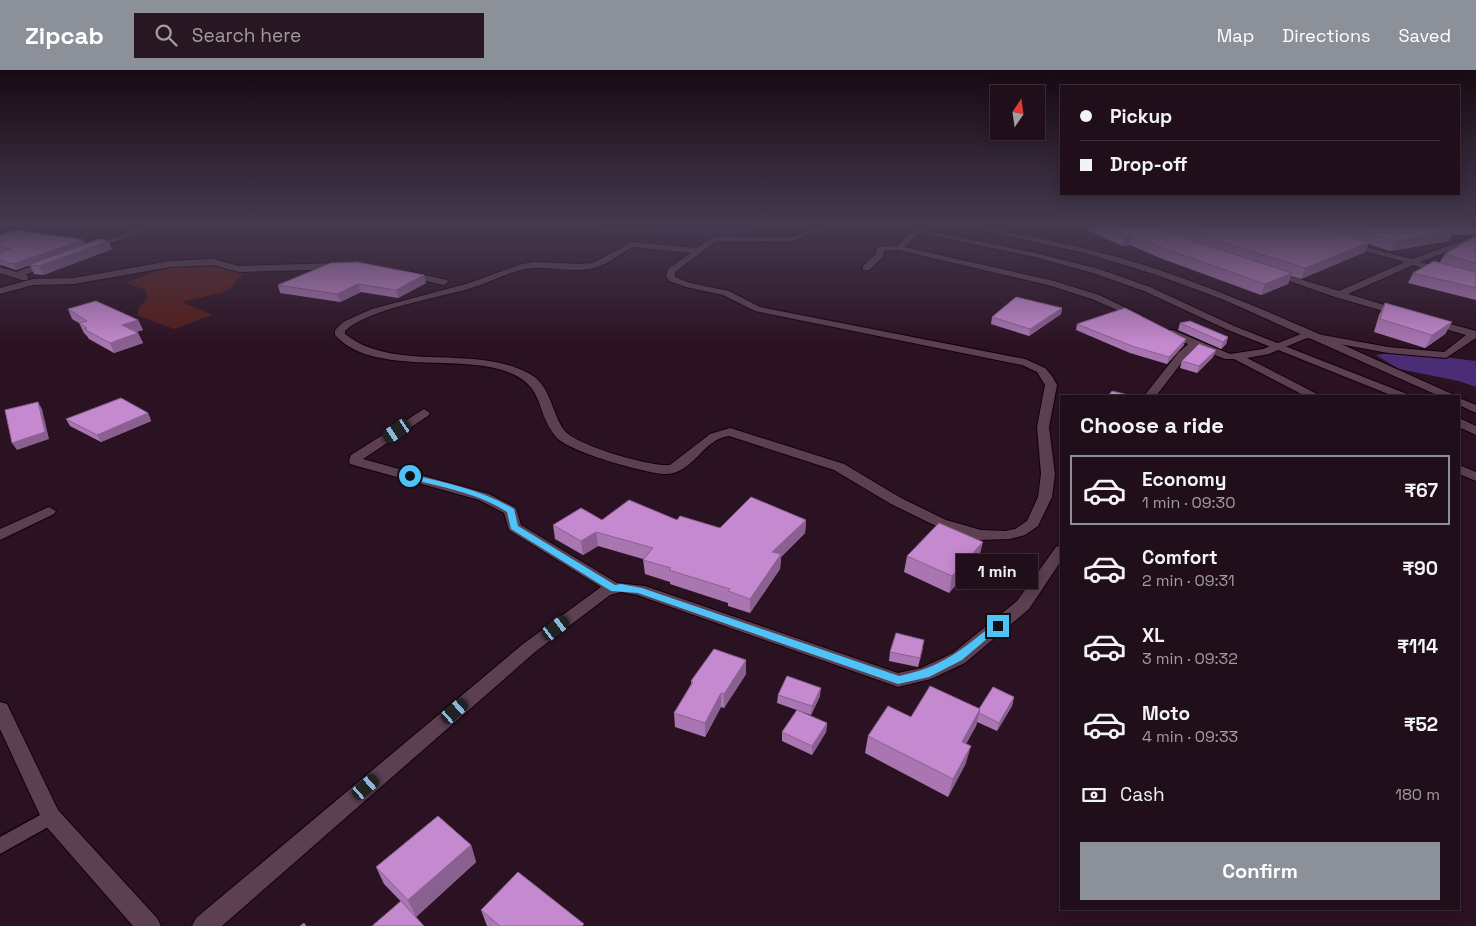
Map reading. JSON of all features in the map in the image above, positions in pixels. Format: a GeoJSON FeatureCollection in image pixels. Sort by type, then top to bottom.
{"type":"FeatureCollection","features":[{"type":"Feature","properties":{"kind":"street"},"geometry":{"type":"LineString","coordinates":[[17,275],[46,265]]}},
{"type":"Feature","properties":{"kind":"street"},"geometry":{"type":"LineString","coordinates":[[0,291],[33,282],[74,280],[170,265]]}},
{"type":"Feature","properties":{"kind":"street"},"geometry":{"type":"LineString","coordinates":[[228,265],[239,270],[352,266]]}},
{"type":"Feature","properties":{"kind":"street"},"geometry":{"type":"LineString","coordinates":[[595,265],[581,267],[535,265],[522,267],[469,286],[375,311],[346,324],[340,330],[340,335],[346,340],[383,354],[506,368],[526,377],[537,386],[560,436],[569,442],[656,470],[675,468],[718,434],[730,432],[839,467],[896,502],[941,523],[980,535],[1005,536],[1020,532],[1033,523],[1045,497],[1048,474],[1043,427],[1051,385],[1049,378],[1040,368],[1025,362],[747,306],[728,294],[673,279],[671,271],[679,265]]}},
{"type":"Feature","properties":{"kind":"street"},"geometry":{"type":"LineString","coordinates":[[866,268],[869,265]]}},
{"type":"Feature","properties":{"kind":"street"},"geometry":{"type":"LineString","coordinates":[[973,265],[1076,291],[1115,304],[1194,344],[1223,355],[1237,357],[1311,395]]}},
{"type":"Feature","properties":{"kind":"street"},"geometry":{"type":"LineString","coordinates":[[1073,265],[1147,289],[1278,347],[1401,395]]}},
{"type":"Feature","properties":{"kind":"street"},"geometry":{"type":"LineString","coordinates":[[1133,265],[1225,298],[1446,395]]}},
{"type":"Feature","properties":{"kind":"street"},"geometry":{"type":"LineString","coordinates":[[1338,296],[1405,265]]}},
{"type":"Feature","properties":{"kind":"street"},"geometry":{"type":"LineString","coordinates":[[1422,265],[1476,280]]}},
{"type":"Feature","properties":{"kind":"street"},"geometry":{"type":"LineString","coordinates":[[0,270],[33,282]]}},
{"type":"Feature","properties":{"kind":"street"},"geometry":{"type":"LineString","coordinates":[[1261,270],[1338,296],[1475,335]]}},
{"type":"Feature","properties":{"kind":"street"},"geometry":{"type":"LineString","coordinates":[[399,273],[444,282]]}},
{"type":"Feature","properties":{"kind":"street"},"geometry":{"type":"LineString","coordinates":[[1237,357],[1264,352],[1306,335],[1388,350],[1446,355],[1475,335]]}},
{"type":"Feature","properties":{"kind":"street"},"geometry":{"type":"LineString","coordinates":[[1151,395],[1182,355],[1194,344]]}},
{"type":"Feature","properties":{"kind":"street"},"geometry":{"type":"LineString","coordinates":[[1460,401],[1476,408]]}},
{"type":"Feature","properties":{"kind":"street"},"geometry":{"type":"LineString","coordinates":[[424,412],[356,458],[355,461],[484,497],[498,503],[511,511],[514,527],[614,588]]}},
{"type":"Feature","properties":{"kind":"street"},"geometry":{"type":"LineString","coordinates":[[1460,423],[1476,431]]}},
{"type":"Feature","properties":{"kind":"street"},"geometry":{"type":"LineString","coordinates":[[1460,469],[1476,477]]}},
{"type":"Feature","properties":{"kind":"street"},"geometry":{"type":"LineString","coordinates":[[0,535],[50,511]]}},
{"type":"Feature","properties":{"kind":"street"},"geometry":{"type":"LineString","coordinates":[[204,926],[529,648],[605,591],[621,587],[639,590],[898,680],[925,674],[959,658],[1024,605],[1060,551]]}},
{"type":"Feature","properties":{"kind":"street"},"geometry":{"type":"LineString","coordinates":[[0,709],[51,817],[149,926]]}},
{"type":"Feature","properties":{"kind":"lane"},"geometry":{"type":"LineString","coordinates":[[0,846],[51,817]]}},
{"type":"Feature","properties":{"kind":"shaded area"},"geometry":{"type":"Polygon","coordinates":[[[208,265],[245,271],[228,291],[182,302],[212,315],[174,329],[137,315],[140,306],[147,299],[146,290],[126,283],[164,268],[208,265]]]}},
{"type":"Feature","properties":{"kind":"shaded area"},"geometry":{"type":"Polygon","coordinates":[[[1400,352],[1476,361],[1476,387],[1459,381],[1399,369],[1376,355],[1400,352]]]}},
{"type":"Feature","properties":{"kind":"building"},"geometry":{"type":"Polygon","coordinates":[[[326,265],[372,265],[424,275],[396,290],[358,284],[337,294],[278,285],[326,265]]]}},
{"type":"Feature","properties":{"kind":"building"},"geometry":{"type":"Polygon","coordinates":[[[1211,265],[1267,265],[1292,273],[1265,284],[1211,265]]]}},
{"type":"Feature","properties":{"kind":"building"},"geometry":{"type":"Polygon","coordinates":[[[1295,265],[1313,265],[1305,268],[1295,265]]]}},
{"type":"Feature","properties":{"kind":"building"},"geometry":{"type":"Polygon","coordinates":[[[1427,265],[1449,265],[1476,272],[1476,288],[1413,273],[1427,265]]]}},
{"type":"Feature","properties":{"kind":"building"},"geometry":{"type":"Polygon","coordinates":[[[1016,297],[1062,308],[1030,329],[992,317],[1016,297]]]}},
{"type":"Feature","properties":{"kind":"building"},"geometry":{"type":"Polygon","coordinates":[[[96,301],[138,320],[122,325],[138,333],[110,343],[84,329],[87,328],[79,323],[87,321],[68,309],[96,301]]]}},
{"type":"Feature","properties":{"kind":"building"},"geometry":{"type":"Polygon","coordinates":[[[1385,303],[1452,322],[1432,335],[1380,319],[1385,303]]]}},
{"type":"Feature","properties":{"kind":"building"},"geometry":{"type":"Polygon","coordinates":[[[1125,308],[1186,339],[1169,357],[1132,346],[1077,324],[1125,308]]]}},
{"type":"Feature","properties":{"kind":"building"},"geometry":{"type":"Polygon","coordinates":[[[1190,321],[1228,337],[1223,342],[1180,323],[1190,321]]]}},
{"type":"Feature","properties":{"kind":"building"},"geometry":{"type":"Polygon","coordinates":[[[1199,344],[1216,350],[1199,366],[1182,361],[1199,344]]]}},
{"type":"Feature","properties":{"kind":"building"},"geometry":{"type":"Polygon","coordinates":[[[1112,391],[1129,395],[1109,395],[1112,391]]]}},
{"type":"Feature","properties":{"kind":"building"},"geometry":{"type":"Polygon","coordinates":[[[121,398],[148,413],[97,435],[66,419],[121,398]]]}},
{"type":"Feature","properties":{"kind":"building"},"geometry":{"type":"Polygon","coordinates":[[[38,402],[45,432],[12,443],[5,410],[38,402]]]}},
{"type":"Feature","properties":{"kind":"building"},"geometry":{"type":"Polygon","coordinates":[[[751,497],[806,520],[772,552],[781,554],[750,599],[728,591],[730,589],[643,560],[653,548],[596,532],[581,541],[553,525],[581,508],[602,520],[629,500],[677,520],[680,516],[720,528],[751,497]]]}},
{"type":"Feature","properties":{"kind":"building"},"geometry":{"type":"Polygon","coordinates":[[[939,523],[983,542],[952,576],[907,556],[939,523]]]}},
{"type":"Feature","properties":{"kind":"building"},"geometry":{"type":"Polygon","coordinates":[[[896,633],[924,640],[920,658],[890,652],[896,633]]]}},
{"type":"Feature","properties":{"kind":"building"},"geometry":{"type":"Polygon","coordinates":[[[714,649],[746,660],[724,694],[721,693],[705,723],[674,713],[693,682],[691,681],[714,649]]]}},
{"type":"Feature","properties":{"kind":"building"},"geometry":{"type":"Polygon","coordinates":[[[787,676],[821,688],[812,706],[778,695],[787,676]]]}},
{"type":"Feature","properties":{"kind":"building"},"geometry":{"type":"Polygon","coordinates":[[[930,686],[980,709],[962,742],[971,746],[953,779],[868,736],[888,706],[911,717],[930,686]]]}},
{"type":"Feature","properties":{"kind":"building"},"geometry":{"type":"Polygon","coordinates":[[[993,687],[1014,697],[999,723],[979,713],[979,709],[993,687]]]}},
{"type":"Feature","properties":{"kind":"building"},"geometry":{"type":"Polygon","coordinates":[[[797,710],[827,723],[812,746],[782,732],[797,710]]]}},
{"type":"Feature","properties":{"kind":"building"},"geometry":{"type":"Polygon","coordinates":[[[438,816],[471,845],[408,900],[376,867],[438,816]]]}},
{"type":"Feature","properties":{"kind":"building"},"geometry":{"type":"Polygon","coordinates":[[[518,872],[584,924],[582,926],[500,926],[481,910],[518,872]]]}},
{"type":"Feature","properties":{"kind":"building"},"geometry":{"type":"Polygon","coordinates":[[[401,901],[424,926],[372,926],[401,901]]]}},
{"type":"Feature","properties":{"kind":"route"},"geometry":{"type":"LineString","coordinates":[[410,476],[484,497],[498,503],[511,511],[514,527],[614,588],[621,587],[639,590],[898,680],[925,674],[959,658],[998,626]]}}]}
